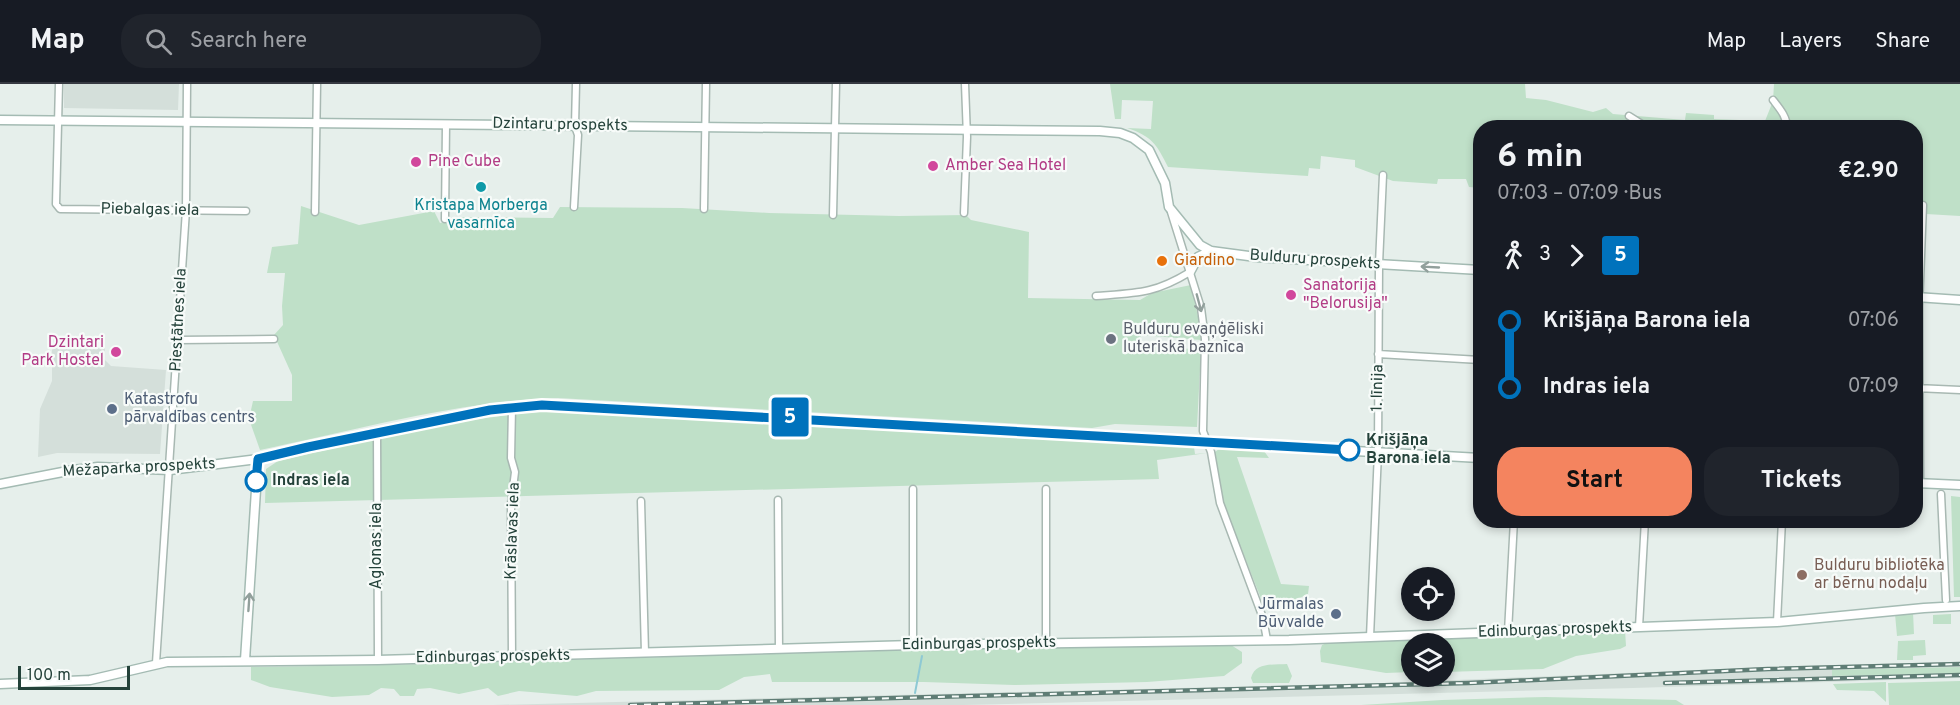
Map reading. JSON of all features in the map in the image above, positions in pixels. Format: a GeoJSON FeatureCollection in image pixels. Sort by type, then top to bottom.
{"type":"FeatureCollection","features":[{"type":"Feature","properties":{"kind":"street"},"geometry":{"type":"LineString","coordinates":[[58,121],[59,84]]}},
{"type":"Feature","properties":{"kind":"street","name":"Piestātnes iela"},"geometry":{"type":"LineString","coordinates":[[156,663],[186,210],[187,84]]}},
{"type":"Feature","properties":{"kind":"street"},"geometry":{"type":"LineString","coordinates":[[315,212],[316,84]]}},
{"type":"Feature","properties":{"kind":"street"},"geometry":{"type":"LineString","coordinates":[[574,207],[578,135],[575,126],[576,84]]}},
{"type":"Feature","properties":{"kind":"street"},"geometry":{"type":"LineString","coordinates":[[704,209],[706,84]]}},
{"type":"Feature","properties":{"kind":"street"},"geometry":{"type":"LineString","coordinates":[[833,215],[836,84]]}},
{"type":"Feature","properties":{"kind":"street"},"geometry":{"type":"LineString","coordinates":[[964,213],[965,84]]}},
{"type":"Feature","properties":{"kind":"street"},"geometry":{"type":"LineString","coordinates":[[1773,100],[1786,120]]}},
{"type":"Feature","properties":{"kind":"street"},"geometry":{"type":"LineString","coordinates":[[1629,116],[1635,120]]}},
{"type":"Feature","properties":{"kind":"street","name":"Dzintaru prospekts"},"geometry":{"type":"LineString","coordinates":[[0,120],[1081,130],[1120,133],[1142,143],[1149,150],[1165,183],[1169,207]]}},
{"type":"Feature","properties":{"kind":"street","name":"Piebalgas iela"},"geometry":{"type":"LineString","coordinates":[[58,121],[56,204],[60,209],[246,211]]}},
{"type":"Feature","properties":{"kind":"street"},"geometry":{"type":"LineString","coordinates":[[445,219],[446,123]]}},
{"type":"Feature","properties":{"kind":"street","name":"1. līnija"},"geometry":{"type":"LineString","coordinates":[[1370,637],[1378,452],[1379,264],[1383,175]]}},
{"type":"Feature","properties":{"kind":"street"},"geometry":{"type":"LineString","coordinates":[[1169,207],[1200,245],[1211,250]]}},
{"type":"Feature","properties":{"kind":"street"},"geometry":{"type":"LineString","coordinates":[[1169,207],[1201,308],[1205,339],[1203,431],[1211,452],[1220,503],[1264,621],[1267,640]]}},
{"type":"Feature","properties":{"kind":"street"},"geometry":{"type":"LineString","coordinates":[[1096,296],[1144,293],[1168,285],[1190,272],[1198,257],[1211,250]]}},
{"type":"Feature","properties":{"kind":"street","name":"Bulduru prospekts"},"geometry":{"type":"LineString","coordinates":[[1211,250],[1256,256],[1473,270]]}},
{"type":"Feature","properties":{"kind":"street"},"geometry":{"type":"LineString","coordinates":[[1923,297],[1960,300]]}},
{"type":"Feature","properties":{"kind":"street"},"geometry":{"type":"LineString","coordinates":[[178,340],[274,339]]}},
{"type":"Feature","properties":{"kind":"street"},"geometry":{"type":"LineString","coordinates":[[1378,354],[1473,360]]}},
{"type":"Feature","properties":{"kind":"street"},"geometry":{"type":"LineString","coordinates":[[1923,388],[1960,390]]}},
{"type":"Feature","properties":{"kind":"street","name":"Mežaparka prospekts"},"geometry":{"type":"LineString","coordinates":[[0,484],[98,467],[170,470],[258,459],[512,407],[542,405],[1473,458]]}},
{"type":"Feature","properties":{"kind":"street","name":"Krāslavas iela"},"geometry":{"type":"LineString","coordinates":[[512,407],[512,458],[515,472],[511,504],[512,656]]}},
{"type":"Feature","properties":{"kind":"street","name":"Aglonas iela"},"geometry":{"type":"LineString","coordinates":[[377,433],[378,660]]}},
{"type":"Feature","properties":{"kind":"street"},"geometry":{"type":"LineString","coordinates":[[245,660],[258,459]]}},
{"type":"Feature","properties":{"kind":"street"},"geometry":{"type":"LineString","coordinates":[[1923,483],[1960,486]]}},
{"type":"Feature","properties":{"kind":"street"},"geometry":{"type":"LineString","coordinates":[[913,489],[913,645]]}},
{"type":"Feature","properties":{"kind":"street"},"geometry":{"type":"LineString","coordinates":[[1046,489],[1046,643]]}},
{"type":"Feature","properties":{"kind":"street"},"geometry":{"type":"LineString","coordinates":[[1941,494],[1946,600]]}},
{"type":"Feature","properties":{"kind":"street"},"geometry":{"type":"LineString","coordinates":[[778,500],[779,649]]}},
{"type":"Feature","properties":{"kind":"street"},"geometry":{"type":"LineString","coordinates":[[641,501],[645,653]]}},
{"type":"Feature","properties":{"kind":"street"},"geometry":{"type":"LineString","coordinates":[[1508,632],[1514,528]]}},
{"type":"Feature","properties":{"kind":"street"},"geometry":{"type":"LineString","coordinates":[[1639,627],[1645,528]]}},
{"type":"Feature","properties":{"kind":"street"},"geometry":{"type":"LineString","coordinates":[[1777,622],[1782,528]]}},
{"type":"Feature","properties":{"kind":"street","name":"Edinburgas prospekts"},"geometry":{"type":"LineString","coordinates":[[0,684],[90,680],[156,663],[1370,637],[1777,622],[1960,606]]}},
{"type":"Feature","properties":{"kind":"shaded area"},"geometry":{"type":"Polygon","coordinates":[[[64,84],[179,84],[178,110],[64,108],[64,84]]]}},
{"type":"Feature","properties":{"kind":"shaded area"},"geometry":{"type":"Polygon","coordinates":[[[52,347],[105,348],[104,359],[111,366],[166,370],[160,454],[57,453],[38,457],[40,409],[52,381],[52,347]]]}},
{"type":"Feature","properties":{"kind":"shaded area"},"geometry":{"type":"Polygon","coordinates":[[[1960,662],[1960,678],[964,705],[493,705],[1401,682],[1401,687],[1455,687],[1455,680],[1791,666],[1960,662]]]}},
{"type":"Feature","properties":{"kind":"green space"},"geometry":{"type":"Polygon","coordinates":[[[1110,84],[1525,84],[1526,98],[1546,100],[1593,112],[1606,108],[1613,114],[1685,120],[1473,120],[1473,187],[1469,187],[1466,179],[1438,179],[1437,184],[1393,181],[1355,167],[1355,160],[1321,156],[1320,169],[1309,168],[1308,176],[1168,167],[1153,142],[1142,134],[1127,128],[1151,129],[1153,101],[1122,100],[1121,119],[1115,119],[1110,84]]]}},
{"type":"Feature","properties":{"kind":"green space"},"geometry":{"type":"Polygon","coordinates":[[[1774,84],[1960,84],[1960,216],[1923,213],[1923,120],[1765,120],[1773,101],[1774,84]]]}},
{"type":"Feature","properties":{"kind":"green space"},"geometry":{"type":"Polygon","coordinates":[[[1686,113],[1714,115],[1714,119],[1740,120],[1685,120],[1686,113]]]}},
{"type":"Feature","properties":{"kind":"green space"},"geometry":{"type":"Polygon","coordinates":[[[301,206],[359,225],[434,211],[440,223],[465,217],[553,218],[560,207],[682,208],[899,216],[966,215],[971,220],[1029,232],[1028,298],[1140,300],[1152,293],[1191,285],[1201,340],[1141,335],[1140,344],[1201,350],[1197,427],[1115,424],[1092,428],[558,398],[521,400],[446,410],[260,450],[249,419],[253,401],[292,401],[292,375],[274,335],[283,325],[285,273],[267,273],[272,247],[298,244],[301,206]]]}},
{"type":"Feature","properties":{"kind":"green space"},"geometry":{"type":"Polygon","coordinates":[[[569,410],[1194,447],[1195,454],[1207,453],[1157,460],[1159,479],[265,503],[266,469],[278,461],[459,422],[532,412],[569,410]]]}},
{"type":"Feature","properties":{"kind":"green space"},"geometry":{"type":"Polygon","coordinates":[[[1219,449],[1264,451],[1269,458],[1237,457],[1281,584],[1309,586],[1308,594],[1279,604],[1262,601],[1224,505],[1214,462],[1215,452],[1219,449]]]}},
{"type":"Feature","properties":{"kind":"green space"},"geometry":{"type":"Polygon","coordinates":[[[1951,496],[1960,497],[1960,597],[1954,597],[1951,496]]]}},
{"type":"Feature","properties":{"kind":"green space"},"geometry":{"type":"Polygon","coordinates":[[[1913,612],[1914,634],[1897,636],[1895,614],[1913,612]]]}},
{"type":"Feature","properties":{"kind":"green space"},"geometry":{"type":"Polygon","coordinates":[[[1951,614],[1951,624],[1933,624],[1933,615],[1951,614]]]}},
{"type":"Feature","properties":{"kind":"green space"},"geometry":{"type":"Polygon","coordinates":[[[1625,630],[1626,646],[1576,656],[1543,669],[1455,672],[1455,637],[1625,630]]]}},
{"type":"Feature","properties":{"kind":"green space"},"geometry":{"type":"Polygon","coordinates":[[[1401,640],[1401,672],[1386,673],[1321,662],[1320,651],[1322,645],[1401,640]]]}},
{"type":"Feature","properties":{"kind":"green space"},"geometry":{"type":"Polygon","coordinates":[[[1925,640],[1926,655],[1913,656],[1913,660],[1897,660],[1898,641],[1925,640]]]}},
{"type":"Feature","properties":{"kind":"green space"},"geometry":{"type":"Polygon","coordinates":[[[1231,645],[1242,652],[1242,663],[1224,676],[1147,682],[1014,685],[924,682],[772,682],[770,674],[744,677],[719,690],[596,691],[577,696],[519,691],[498,696],[488,688],[459,694],[430,688],[417,689],[414,696],[400,696],[394,689],[381,688],[369,695],[332,697],[270,687],[251,680],[251,667],[909,650],[1231,645]]]}},
{"type":"Feature","properties":{"kind":"green space"},"geometry":{"type":"Polygon","coordinates":[[[1287,664],[1292,676],[1289,683],[1253,683],[1251,678],[1256,669],[1287,664]]]}},
{"type":"Feature","properties":{"kind":"green space"},"geometry":{"type":"Polygon","coordinates":[[[1960,667],[1960,673],[1832,676],[1832,670],[1960,667]]]}},
{"type":"Feature","properties":{"kind":"green space"},"geometry":{"type":"Polygon","coordinates":[[[1960,681],[1960,705],[1889,705],[1888,683],[1960,681]]]}},
{"type":"Feature","properties":{"kind":"green space"},"geometry":{"type":"Polygon","coordinates":[[[1886,682],[1886,702],[1874,691],[1837,690],[1833,684],[1886,682]]]}},
{"type":"Feature","properties":{"kind":"green space"},"geometry":{"type":"Polygon","coordinates":[[[1545,697],[1676,700],[1684,705],[1361,705],[1442,700],[1545,697]]]}},
{"type":"Feature","properties":{"kind":"waterway"},"geometry":{"type":"LineString","coordinates":[[915,693],[922,656]]}},
{"type":"Feature","properties":{"kind":"railway"},"geometry":{"type":"LineString","coordinates":[[630,705],[1469,683],[1768,669],[1960,664]]}},
{"type":"Feature","properties":{"kind":"railway"},"geometry":{"type":"LineString","coordinates":[[1665,683],[1960,675]]}},
{"type":"Feature","properties":{"kind":"bus line","name":"5"},"geometry":{"type":"LineString","coordinates":[[256,481],[258,459],[490,410],[542,405],[1349,450]]}},
{"type":"Feature","properties":{"kind":"place","name":"Pine Cube"},"geometry":{"type":"Point","coordinates":[416,162]}},
{"type":"Feature","properties":{"kind":"place","name":"Amber Sea Hotel"},"geometry":{"type":"Point","coordinates":[933,166]}},
{"type":"Feature","properties":{"kind":"place","name":"Kristapa Morberga vasarnīca"},"geometry":{"type":"Point","coordinates":[481,187]}},
{"type":"Feature","properties":{"kind":"place","name":"Giardino"},"geometry":{"type":"Point","coordinates":[1162,261]}},
{"type":"Feature","properties":{"kind":"place","name":"Sanatorija \"Belorusija\""},"geometry":{"type":"Point","coordinates":[1291,295]}},
{"type":"Feature","properties":{"kind":"place","name":"Bulduru evaņģēliski luteriskā baznīca"},"geometry":{"type":"Point","coordinates":[1111,339]}},
{"type":"Feature","properties":{"kind":"place","name":"Dzintari Park Hostel"},"geometry":{"type":"Point","coordinates":[116,352]}},
{"type":"Feature","properties":{"kind":"place","name":"Katastrofu pārvaldības centrs"},"geometry":{"type":"Point","coordinates":[112,409]}},
{"type":"Feature","properties":{"kind":"place","name":"Krišjāņa Barona iela"},"geometry":{"type":"Point","coordinates":[1349,450]}},
{"type":"Feature","properties":{"kind":"place","name":"Indras iela"},"geometry":{"type":"Point","coordinates":[256,481]}},
{"type":"Feature","properties":{"kind":"place","name":"Bulduru bibliotēka ar bērnu nodaļu"},"geometry":{"type":"Point","coordinates":[1802,575]}},
{"type":"Feature","properties":{"kind":"place","name":"Jūrmalas Būvvalde"},"geometry":{"type":"Point","coordinates":[1336,614]}}]}
